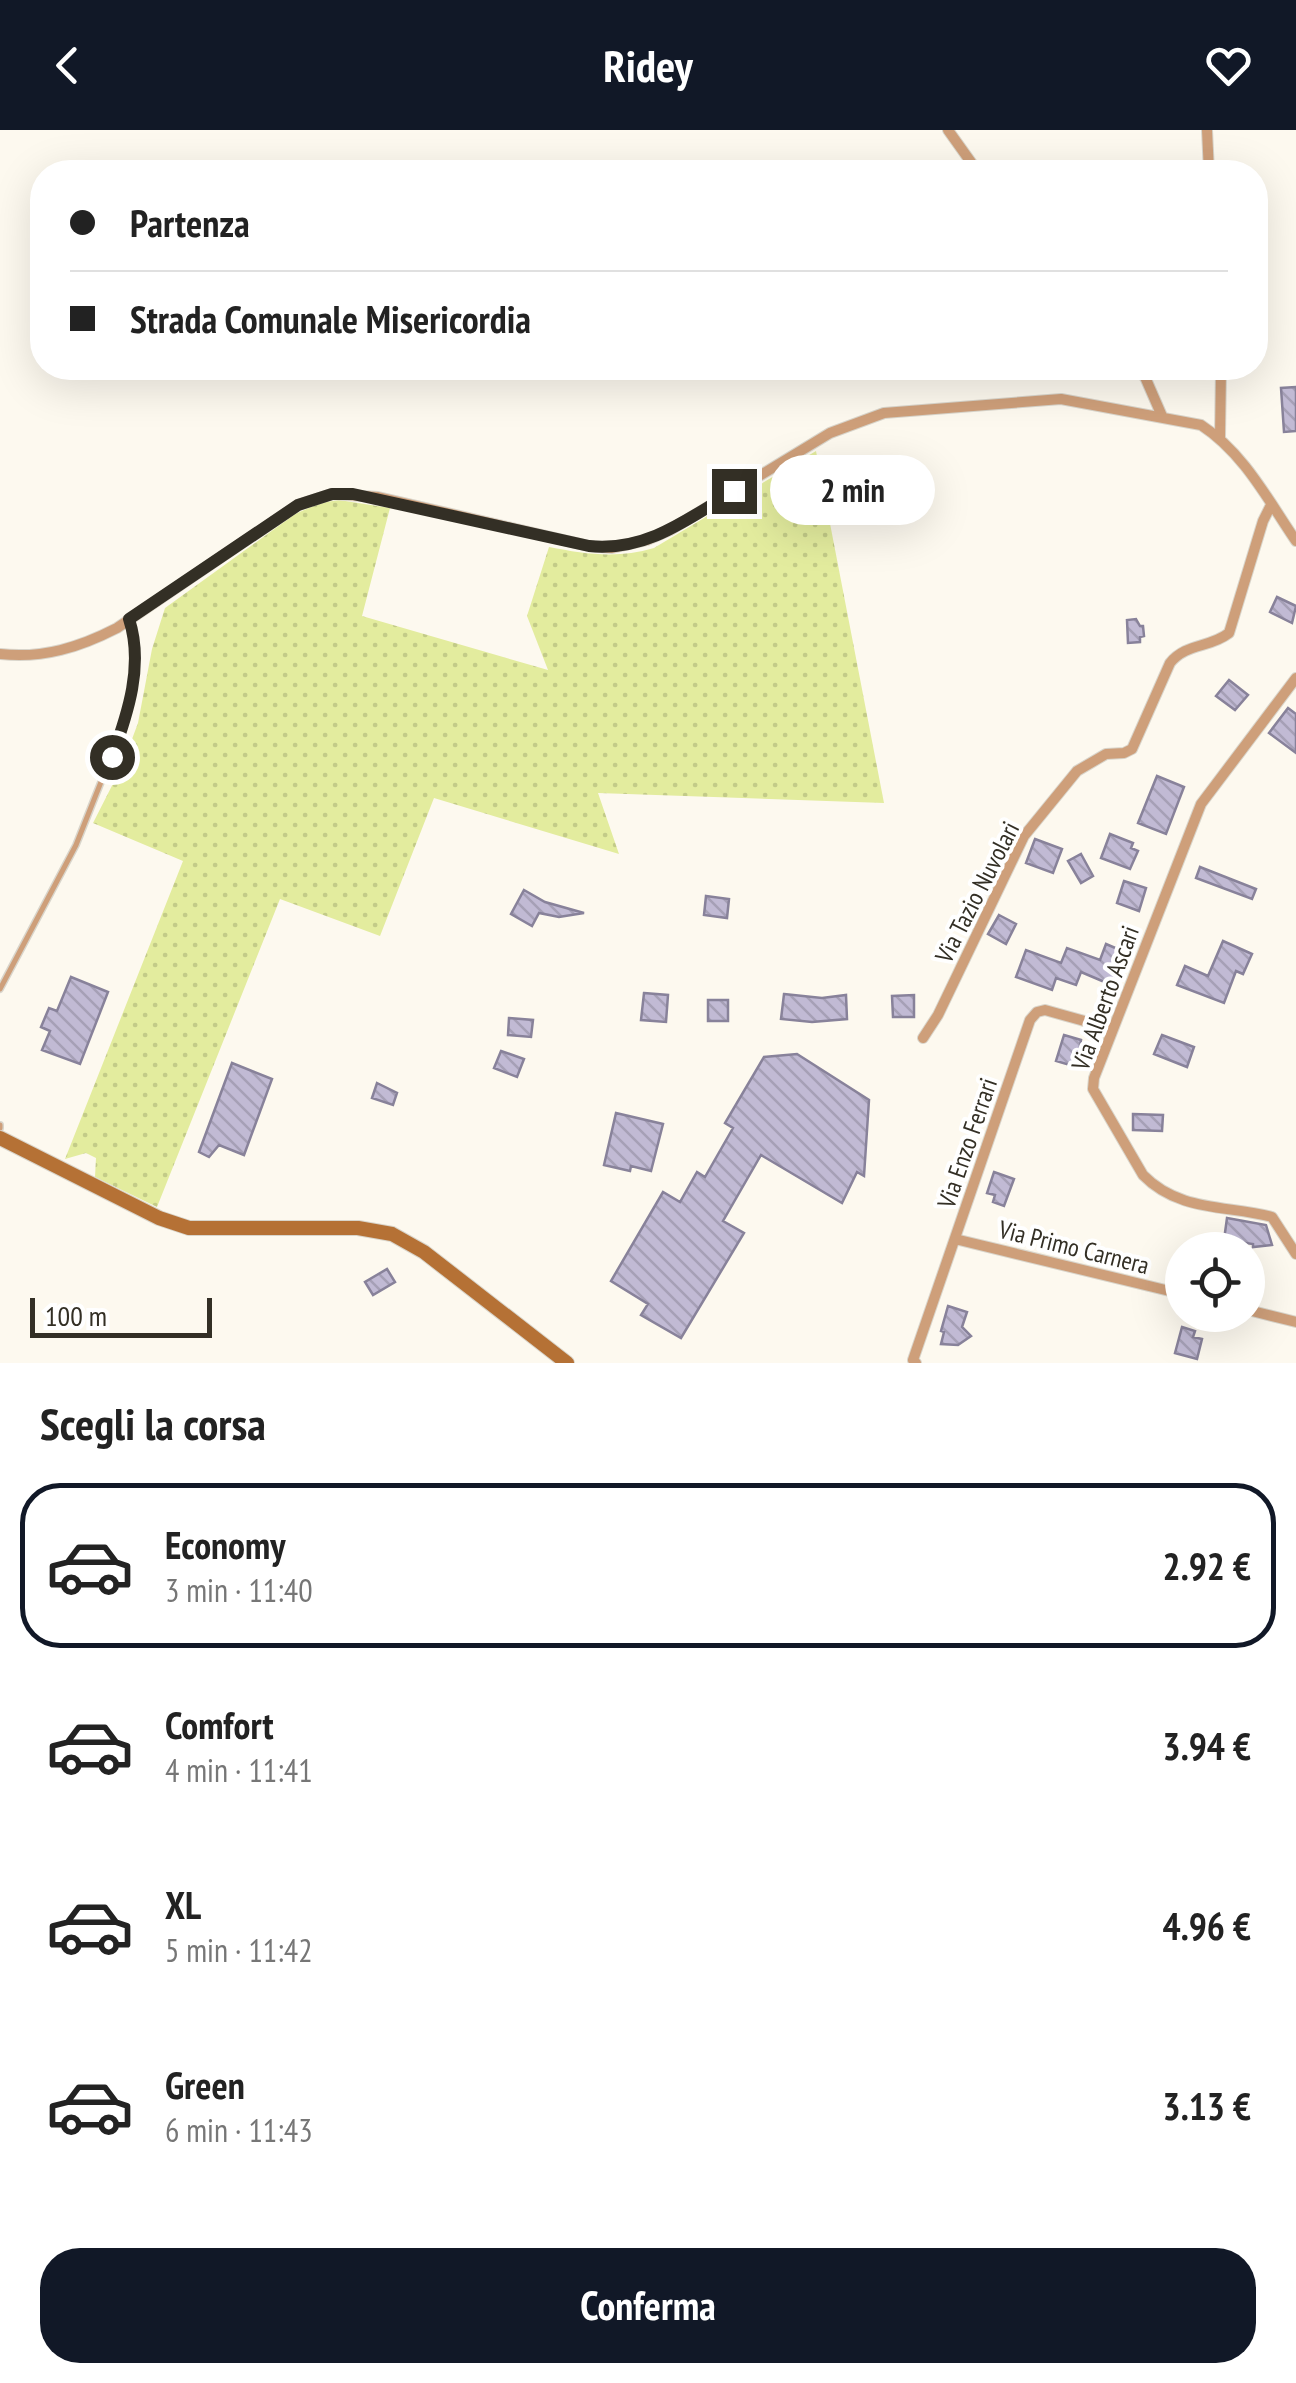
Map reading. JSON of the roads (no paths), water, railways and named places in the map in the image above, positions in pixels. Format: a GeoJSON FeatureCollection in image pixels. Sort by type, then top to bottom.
{"type":"FeatureCollection","features":[{"type":"Feature","properties":{"kind":"main road"},"geometry":{"type":"LineString","coordinates":[[0,1138],[189,1228],[348,1228],[392,1234],[424,1252],[567,1363]]}},
{"type":"Feature","properties":{"kind":"street"},"geometry":{"type":"LineString","coordinates":[[948,130],[969,160]]}},
{"type":"Feature","properties":{"kind":"street"},"geometry":{"type":"LineString","coordinates":[[1208,130],[1209,160]]}},
{"type":"Feature","properties":{"kind":"street"},"geometry":{"type":"LineString","coordinates":[[1146,380],[1162,416]]}},
{"type":"Feature","properties":{"kind":"street"},"geometry":{"type":"LineString","coordinates":[[1220,438],[1221,380]]}},
{"type":"Feature","properties":{"kind":"street"},"geometry":{"type":"LineString","coordinates":[[0,654],[32,655],[95,640],[279,516],[332,494],[378,498],[612,548],[670,530],[830,433],[866,417],[1051,400],[1082,402],[1201,425],[1237,455],[1296,542]]}},
{"type":"Feature","properties":{"kind":"street","name":"Via Tazio Nuvolari"},"geometry":{"type":"LineString","coordinates":[[924,1038],[1024,836],[1077,771],[1096,758],[1132,749],[1178,653],[1219,641],[1229,633],[1271,504]]}},
{"type":"Feature","properties":{"kind":"street","name":"Via Alberto Ascari"},"geometry":{"type":"LineString","coordinates":[[1296,678],[1202,804],[1093,1089],[1152,1184],[1179,1199],[1210,1209],[1272,1216],[1296,1254]]}},
{"type":"Feature","properties":{"kind":"street","name":"Via Enzo Ferrari"},"geometry":{"type":"LineString","coordinates":[[916,1363],[913,1360],[1030,1020],[1036,1012],[1045,1010],[1113,1030]]}},
{"type":"Feature","properties":{"kind":"street","name":"Via Primo Carnera"},"geometry":{"type":"LineString","coordinates":[[955,1239],[1165,1290]]}},
{"type":"Feature","properties":{"kind":"street"},"geometry":{"type":"LineString","coordinates":[[1265,1314],[1296,1322]]}},
{"type":"Feature","properties":{"kind":"lane"},"geometry":{"type":"LineString","coordinates":[[0,990],[76,845],[126,719],[136,666],[135,638],[129,619]]}}]}
